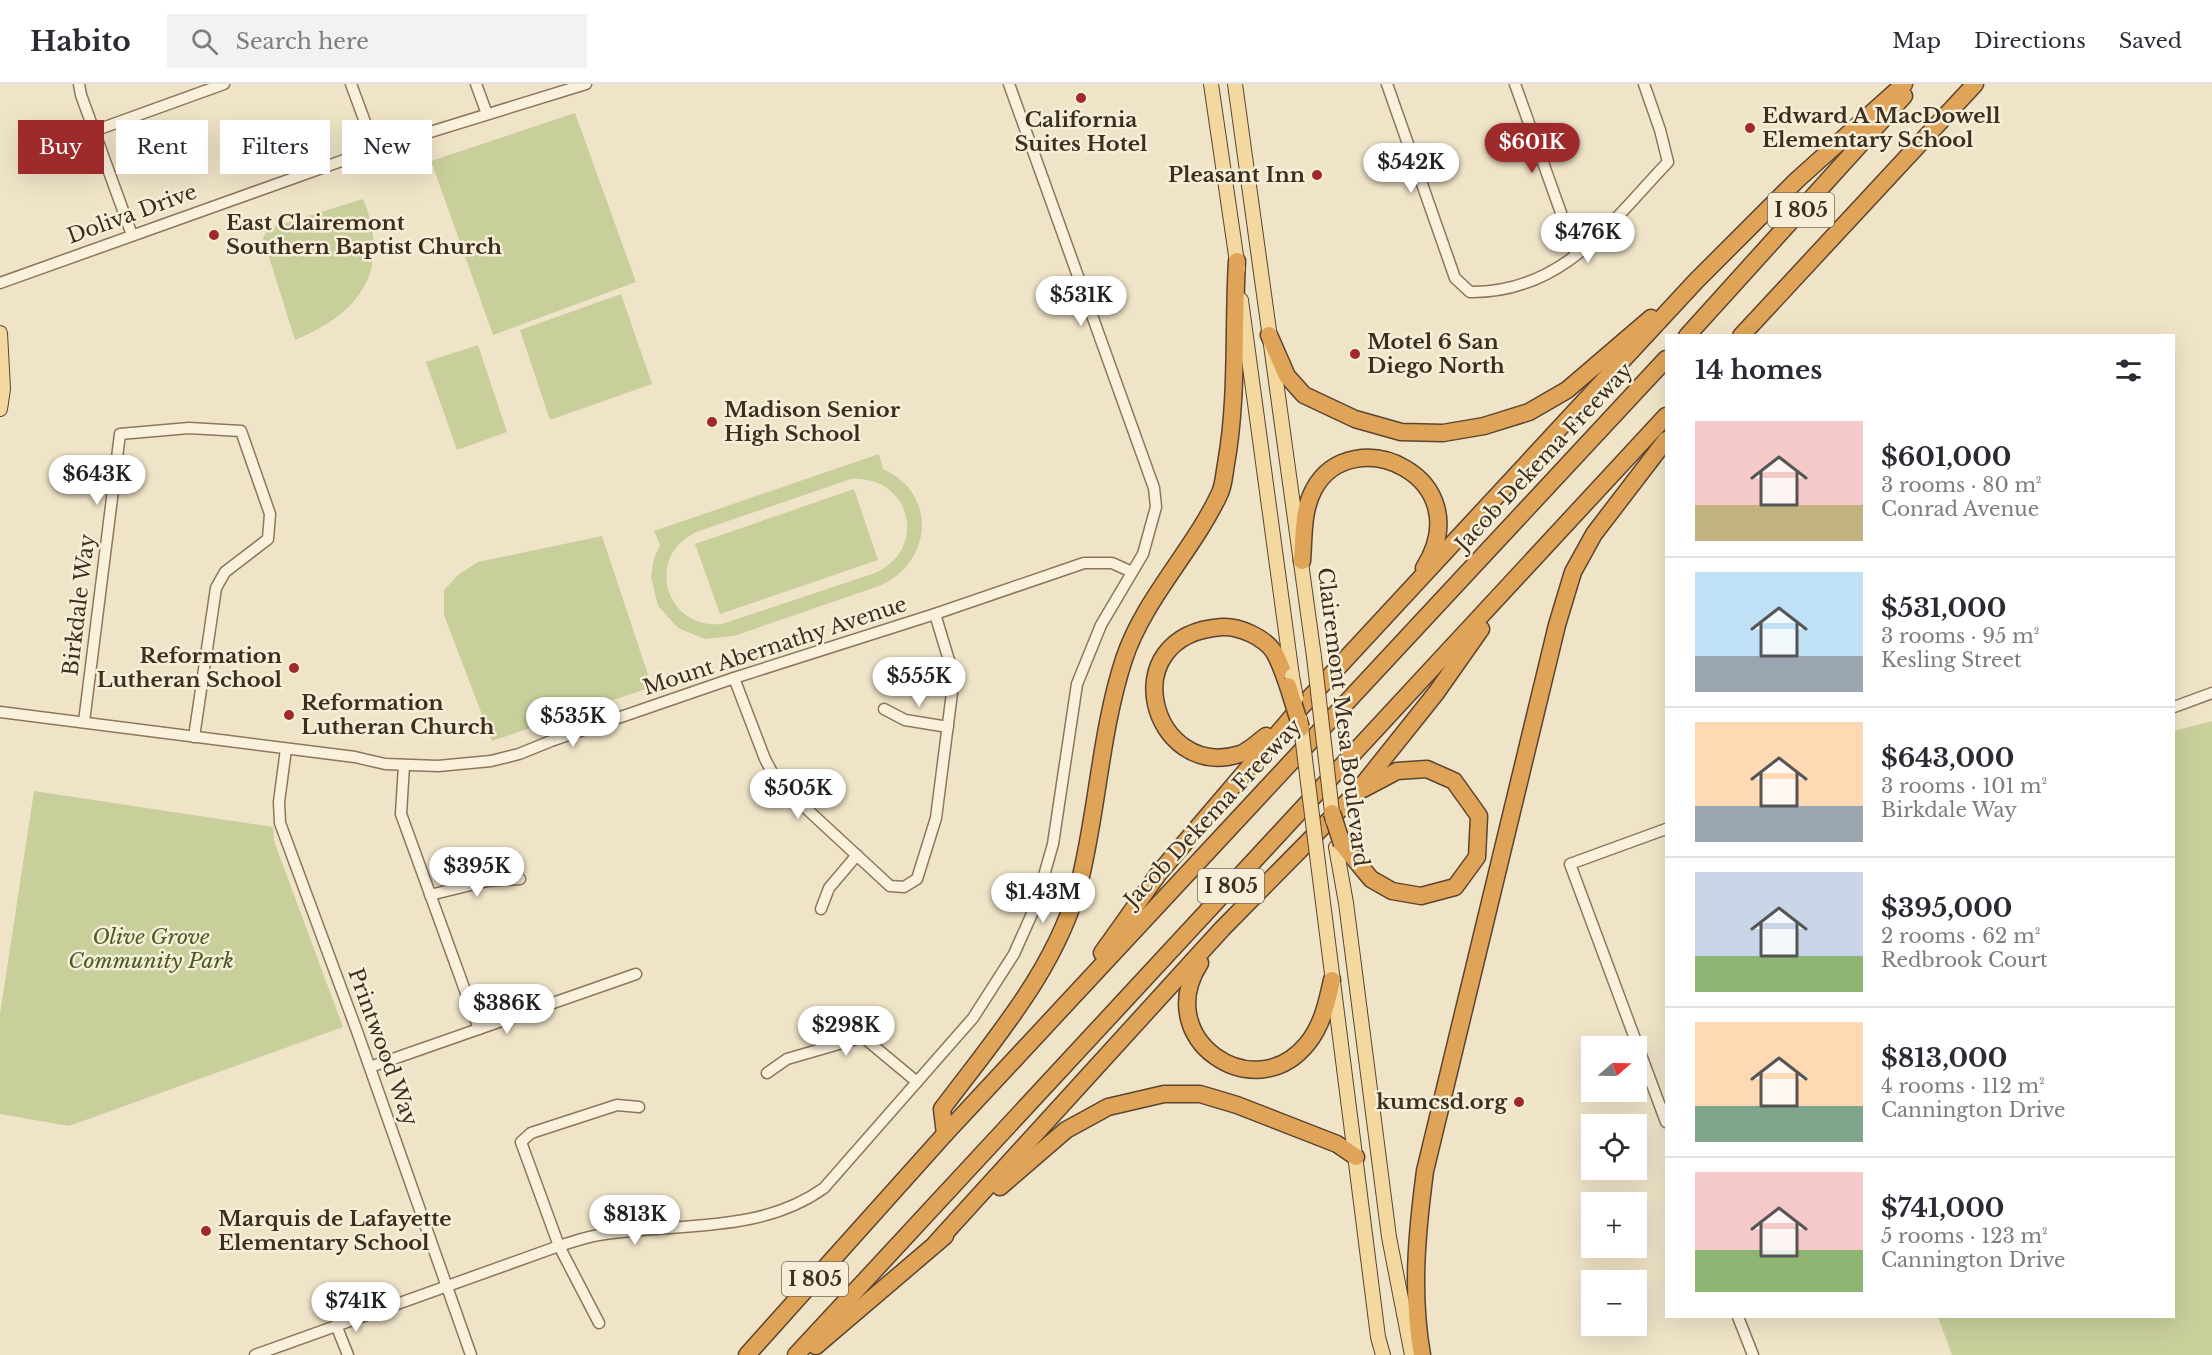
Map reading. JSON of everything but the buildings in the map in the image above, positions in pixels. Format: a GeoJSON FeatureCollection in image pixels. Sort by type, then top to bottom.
{"type":"FeatureCollection","features":[{"type":"Feature","properties":{"kind":"highway"},"geometry":{"type":"LineString","coordinates":[[1058,1013],[1159,873],[1296,723],[1394,610],[1696,281],[1797,180],[1904,84]]}},
{"type":"Feature","properties":{"kind":"highway","name":"I 805"},"geometry":{"type":"LineString","coordinates":[[1690,334],[1915,84]]}},
{"type":"Feature","properties":{"kind":"highway","name":"I 805"},"geometry":{"type":"LineString","coordinates":[[1743,334],[1975,84]]}},
{"type":"Feature","properties":{"kind":"highway"},"geometry":{"type":"LineString","coordinates":[[945,1134],[942,1109],[1028,994],[1056,945],[1081,877],[1101,754],[1115,688],[1130,641],[1221,494],[1232,426],[1237,261]]}},
{"type":"Feature","properties":{"kind":"highway"},"geometry":{"type":"LineString","coordinates":[[1269,335],[1287,375],[1304,395],[1355,419],[1401,432],[1443,433],[1484,426],[1529,412],[1567,390],[1602,357],[1696,281]]}},
{"type":"Feature","properties":{"kind":"highway"},"geometry":{"type":"LineString","coordinates":[[1748,334],[1772,303]]}},
{"type":"Feature","properties":{"kind":"highway","name":"Jacob Dekema Freeway"},"geometry":{"type":"LineString","coordinates":[[747,1355],[945,1134],[1665,359]]}},
{"type":"Feature","properties":{"kind":"highway","name":"I 805"},"geometry":{"type":"LineString","coordinates":[[796,1355],[1665,417]]}},
{"type":"Feature","properties":{"kind":"highway"},"geometry":{"type":"LineString","coordinates":[[1422,1355],[1416,1286],[1416,1241],[1425,1171],[1557,625],[1573,572],[1594,534],[1665,441]]}},
{"type":"Feature","properties":{"kind":"highway"},"geometry":{"type":"LineString","coordinates":[[1302,561],[1306,509],[1315,487],[1325,476],[1338,466],[1361,458],[1382,459],[1398,464],[1422,482],[1432,495],[1439,513],[1440,531],[1426,566],[1394,610]]}},
{"type":"Feature","properties":{"kind":"highway"},"geometry":{"type":"LineString","coordinates":[[936,1243],[1222,929],[1357,792],[1436,693],[1516,579]]}},
{"type":"Feature","properties":{"kind":"highway"},"geometry":{"type":"LineString","coordinates":[[1225,627],[1247,631],[1273,650],[1290,681],[1296,723],[1242,754],[1219,758],[1192,752],[1176,741],[1163,726],[1152,685],[1157,666],[1168,649],[1184,636],[1206,629],[1225,627]]}},
{"type":"Feature","properties":{"kind":"highway"},"geometry":{"type":"LineString","coordinates":[[1332,813],[1339,846],[1371,879],[1392,891],[1421,897],[1455,887],[1477,856],[1479,816],[1454,781],[1427,769],[1398,771],[1357,792]]}},
{"type":"Feature","properties":{"kind":"highway"},"geometry":{"type":"LineString","coordinates":[[1222,929],[1192,975],[1187,1013],[1192,1033],[1201,1046],[1228,1064],[1263,1069],[1298,1054],[1316,1031],[1332,980]]}},
{"type":"Feature","properties":{"kind":"highway"},"geometry":{"type":"LineString","coordinates":[[806,1355],[1066,1130],[1108,1107],[1164,1094],[1200,1094],[1237,1105],[1337,1144],[1356,1157]]}},
{"type":"Feature","properties":{"kind":"main road"},"geometry":{"type":"LineString","coordinates":[[1211,84],[1237,261],[1290,681]]}},
{"type":"Feature","properties":{"kind":"main road","name":"Clairemont Mesa Boulevard"},"geometry":{"type":"LineString","coordinates":[[1235,84],[1302,561],[1332,813]]}},
{"type":"Feature","properties":{"kind":"main road"},"geometry":{"type":"LineString","coordinates":[[0,333],[3,389],[0,409]]}},
{"type":"Feature","properties":{"kind":"main road","name":"Clairemont Mesa Boulevard"},"geometry":{"type":"LineString","coordinates":[[1296,723],[1318,863],[1378,1337],[1383,1355]]}},
{"type":"Feature","properties":{"kind":"main road","name":"Clairemont Mesa Boulevard"},"geometry":{"type":"LineString","coordinates":[[1339,846],[1389,1238],[1412,1355]]}},
{"type":"Feature","properties":{"kind":"street"},"geometry":{"type":"LineString","coordinates":[[79,84],[90,120]]}},
{"type":"Feature","properties":{"kind":"street"},"geometry":{"type":"LineString","coordinates":[[104,127],[224,84]]}},
{"type":"Feature","properties":{"kind":"street"},"geometry":{"type":"LineString","coordinates":[[351,84],[364,120]]}},
{"type":"Feature","properties":{"kind":"street"},"geometry":{"type":"LineString","coordinates":[[476,84],[487,114]]}},
{"type":"Feature","properties":{"kind":"street","name":"Doliva Drive"},"geometry":{"type":"LineString","coordinates":[[432,132],[586,84]]}},
{"type":"Feature","properties":{"kind":"street"},"geometry":{"type":"LineString","coordinates":[[255,1355],[559,1246],[599,1235],[760,1218],[805,1202],[824,1188],[973,1018],[1014,954],[1035,907],[1053,844],[1077,684],[1101,625],[1143,554],[1156,507],[1154,488],[1009,84]]}},
{"type":"Feature","properties":{"kind":"street"},"geometry":{"type":"LineString","coordinates":[[1387,84],[1455,278],[1464,289],[1470,292],[1492,292],[1535,281],[1564,266],[1611,223],[1668,162],[1669,157],[1644,84]]}},
{"type":"Feature","properties":{"kind":"street"},"geometry":{"type":"LineString","coordinates":[[1515,84],[1576,255]]}},
{"type":"Feature","properties":{"kind":"street"},"geometry":{"type":"LineString","coordinates":[[104,158],[132,235]]}},
{"type":"Feature","properties":{"kind":"street","name":"Doliva Drive"},"geometry":{"type":"LineString","coordinates":[[0,283],[342,162]]}},
{"type":"Feature","properties":{"kind":"street","name":"Birkdale Way"},"geometry":{"type":"LineString","coordinates":[[84,723],[120,434],[189,428],[241,431],[270,514],[268,539],[225,572],[216,588],[195,737]]}},
{"type":"Feature","properties":{"kind":"street","name":"Mount Abernathy Avenue"},"geometry":{"type":"LineString","coordinates":[[0,712],[404,765],[438,766],[491,761],[519,754],[734,678],[935,614],[1084,563],[1112,563],[1132,572]]}},
{"type":"Feature","properties":{"kind":"street"},"geometry":{"type":"LineString","coordinates":[[734,678],[765,759],[784,788],[890,886],[904,887],[916,879],[936,818],[954,677],[935,614]]}},
{"type":"Feature","properties":{"kind":"street"},"geometry":{"type":"LineString","coordinates":[[2175,707],[2212,693]]}},
{"type":"Feature","properties":{"kind":"street"},"geometry":{"type":"LineString","coordinates":[[884,709],[905,720],[948,727]]}},
{"type":"Feature","properties":{"kind":"street","name":"Printwood Way"},"geometry":{"type":"LineString","coordinates":[[286,748],[279,802],[280,823],[370,1067],[471,1355]]}},
{"type":"Feature","properties":{"kind":"street"},"geometry":{"type":"LineString","coordinates":[[404,765],[401,814],[479,1029]]}},
{"type":"Feature","properties":{"kind":"street"},"geometry":{"type":"LineString","coordinates":[[1665,829],[1570,864],[1665,1119]]}},
{"type":"Feature","properties":{"kind":"street"},"geometry":{"type":"LineString","coordinates":[[821,909],[829,888],[857,855]]}},
{"type":"Feature","properties":{"kind":"street"},"geometry":{"type":"LineString","coordinates":[[430,895],[487,881],[520,879]]}},
{"type":"Feature","properties":{"kind":"street"},"geometry":{"type":"LineString","coordinates":[[370,1067],[636,974]]}},
{"type":"Feature","properties":{"kind":"street"},"geometry":{"type":"LineString","coordinates":[[767,1072],[787,1059],[863,1036],[917,1082]]}},
{"type":"Feature","properties":{"kind":"street"},"geometry":{"type":"LineString","coordinates":[[598,1323],[559,1246],[521,1142],[531,1133],[617,1106],[639,1107]]}},
{"type":"Feature","properties":{"kind":"street"},"geometry":{"type":"LineString","coordinates":[[1738,1318],[1753,1355]]}},
{"type":"Feature","properties":{"kind":"street"},"geometry":{"type":"LineString","coordinates":[[336,1325],[348,1355]]}},
{"type":"Feature","properties":{"kind":"green space"},"geometry":{"type":"Polygon","coordinates":[[[575,113],[636,282],[493,335],[432,161],[575,113]]]}},
{"type":"Feature","properties":{"kind":"green space"},"geometry":{"type":"Polygon","coordinates":[[[363,199],[371,224],[374,247],[372,267],[365,286],[338,316],[295,340],[263,238],[269,228],[363,199]]]}},
{"type":"Feature","properties":{"kind":"green space"},"geometry":{"type":"Polygon","coordinates":[[[621,294],[652,384],[550,420],[520,330],[621,294]]]}},
{"type":"Feature","properties":{"kind":"green space"},"geometry":{"type":"Polygon","coordinates":[[[478,345],[507,432],[457,450],[426,362],[478,345]]]}},
{"type":"Feature","properties":{"kind":"green space"},"geometry":{"type":"Polygon","coordinates":[[[879,454],[883,469],[901,480],[913,494],[920,511],[922,528],[918,545],[910,561],[897,575],[879,586],[734,636],[705,639],[678,628],[658,606],[651,577],[654,558],[660,545],[654,531],[879,454]],[[851,479],[699,531],[682,542],[671,556],[667,572],[668,588],[674,603],[686,615],[702,623],[722,624],[875,573],[892,562],[902,548],[907,532],[906,515],[899,501],[888,489],[871,481],[851,479]]]}},
{"type":"Feature","properties":{"kind":"green space"},"geometry":{"type":"Polygon","coordinates":[[[854,489],[878,560],[720,614],[695,544],[854,489]]]}},
{"type":"Feature","properties":{"kind":"green space"},"geometry":{"type":"Polygon","coordinates":[[[602,536],[652,687],[492,741],[444,615],[444,590],[458,575],[478,562],[602,536]]]}},
{"type":"Feature","properties":{"kind":"green space"},"geometry":{"type":"Polygon","coordinates":[[[2212,721],[2212,1355],[1952,1355],[1938,1318],[2175,1318],[2175,731],[2212,721]]]}},
{"type":"Feature","properties":{"kind":"green space","name":"Olive Grove Community Park"},"geometry":{"type":"Polygon","coordinates":[[[34,791],[273,827],[274,841],[343,1027],[69,1126],[0,1114],[0,1014],[34,791]]]}},
{"type":"Feature","properties":{"kind":"place","name":"California Suites Hotel"},"geometry":{"type":"Point","coordinates":[1081,98]}},
{"type":"Feature","properties":{"kind":"place","name":"Edward A MacDowell Elementary School"},"geometry":{"type":"Point","coordinates":[1750,128]}},
{"type":"Feature","properties":{"kind":"place","name":"Pleasant Inn"},"geometry":{"type":"Point","coordinates":[1317,175]}},
{"type":"Feature","properties":{"kind":"place","name":"East Clairemont Southern Baptist Church"},"geometry":{"type":"Point","coordinates":[214,235]}},
{"type":"Feature","properties":{"kind":"place","name":"Motel 6 San Diego North"},"geometry":{"type":"Point","coordinates":[1355,354]}},
{"type":"Feature","properties":{"kind":"place","name":"Madison Senior High School"},"geometry":{"type":"Point","coordinates":[712,422]}},
{"type":"Feature","properties":{"kind":"place","name":"Reformation Lutheran School"},"geometry":{"type":"Point","coordinates":[294,668]}},
{"type":"Feature","properties":{"kind":"place","name":"Reformation Lutheran Church"},"geometry":{"type":"Point","coordinates":[289,715]}},
{"type":"Feature","properties":{"kind":"place","name":"kumcsd.org"},"geometry":{"type":"Point","coordinates":[1519,1102]}},
{"type":"Feature","properties":{"kind":"place","name":"Marquis de Lafayette Elementary School"},"geometry":{"type":"Point","coordinates":[206,1231]}}]}
